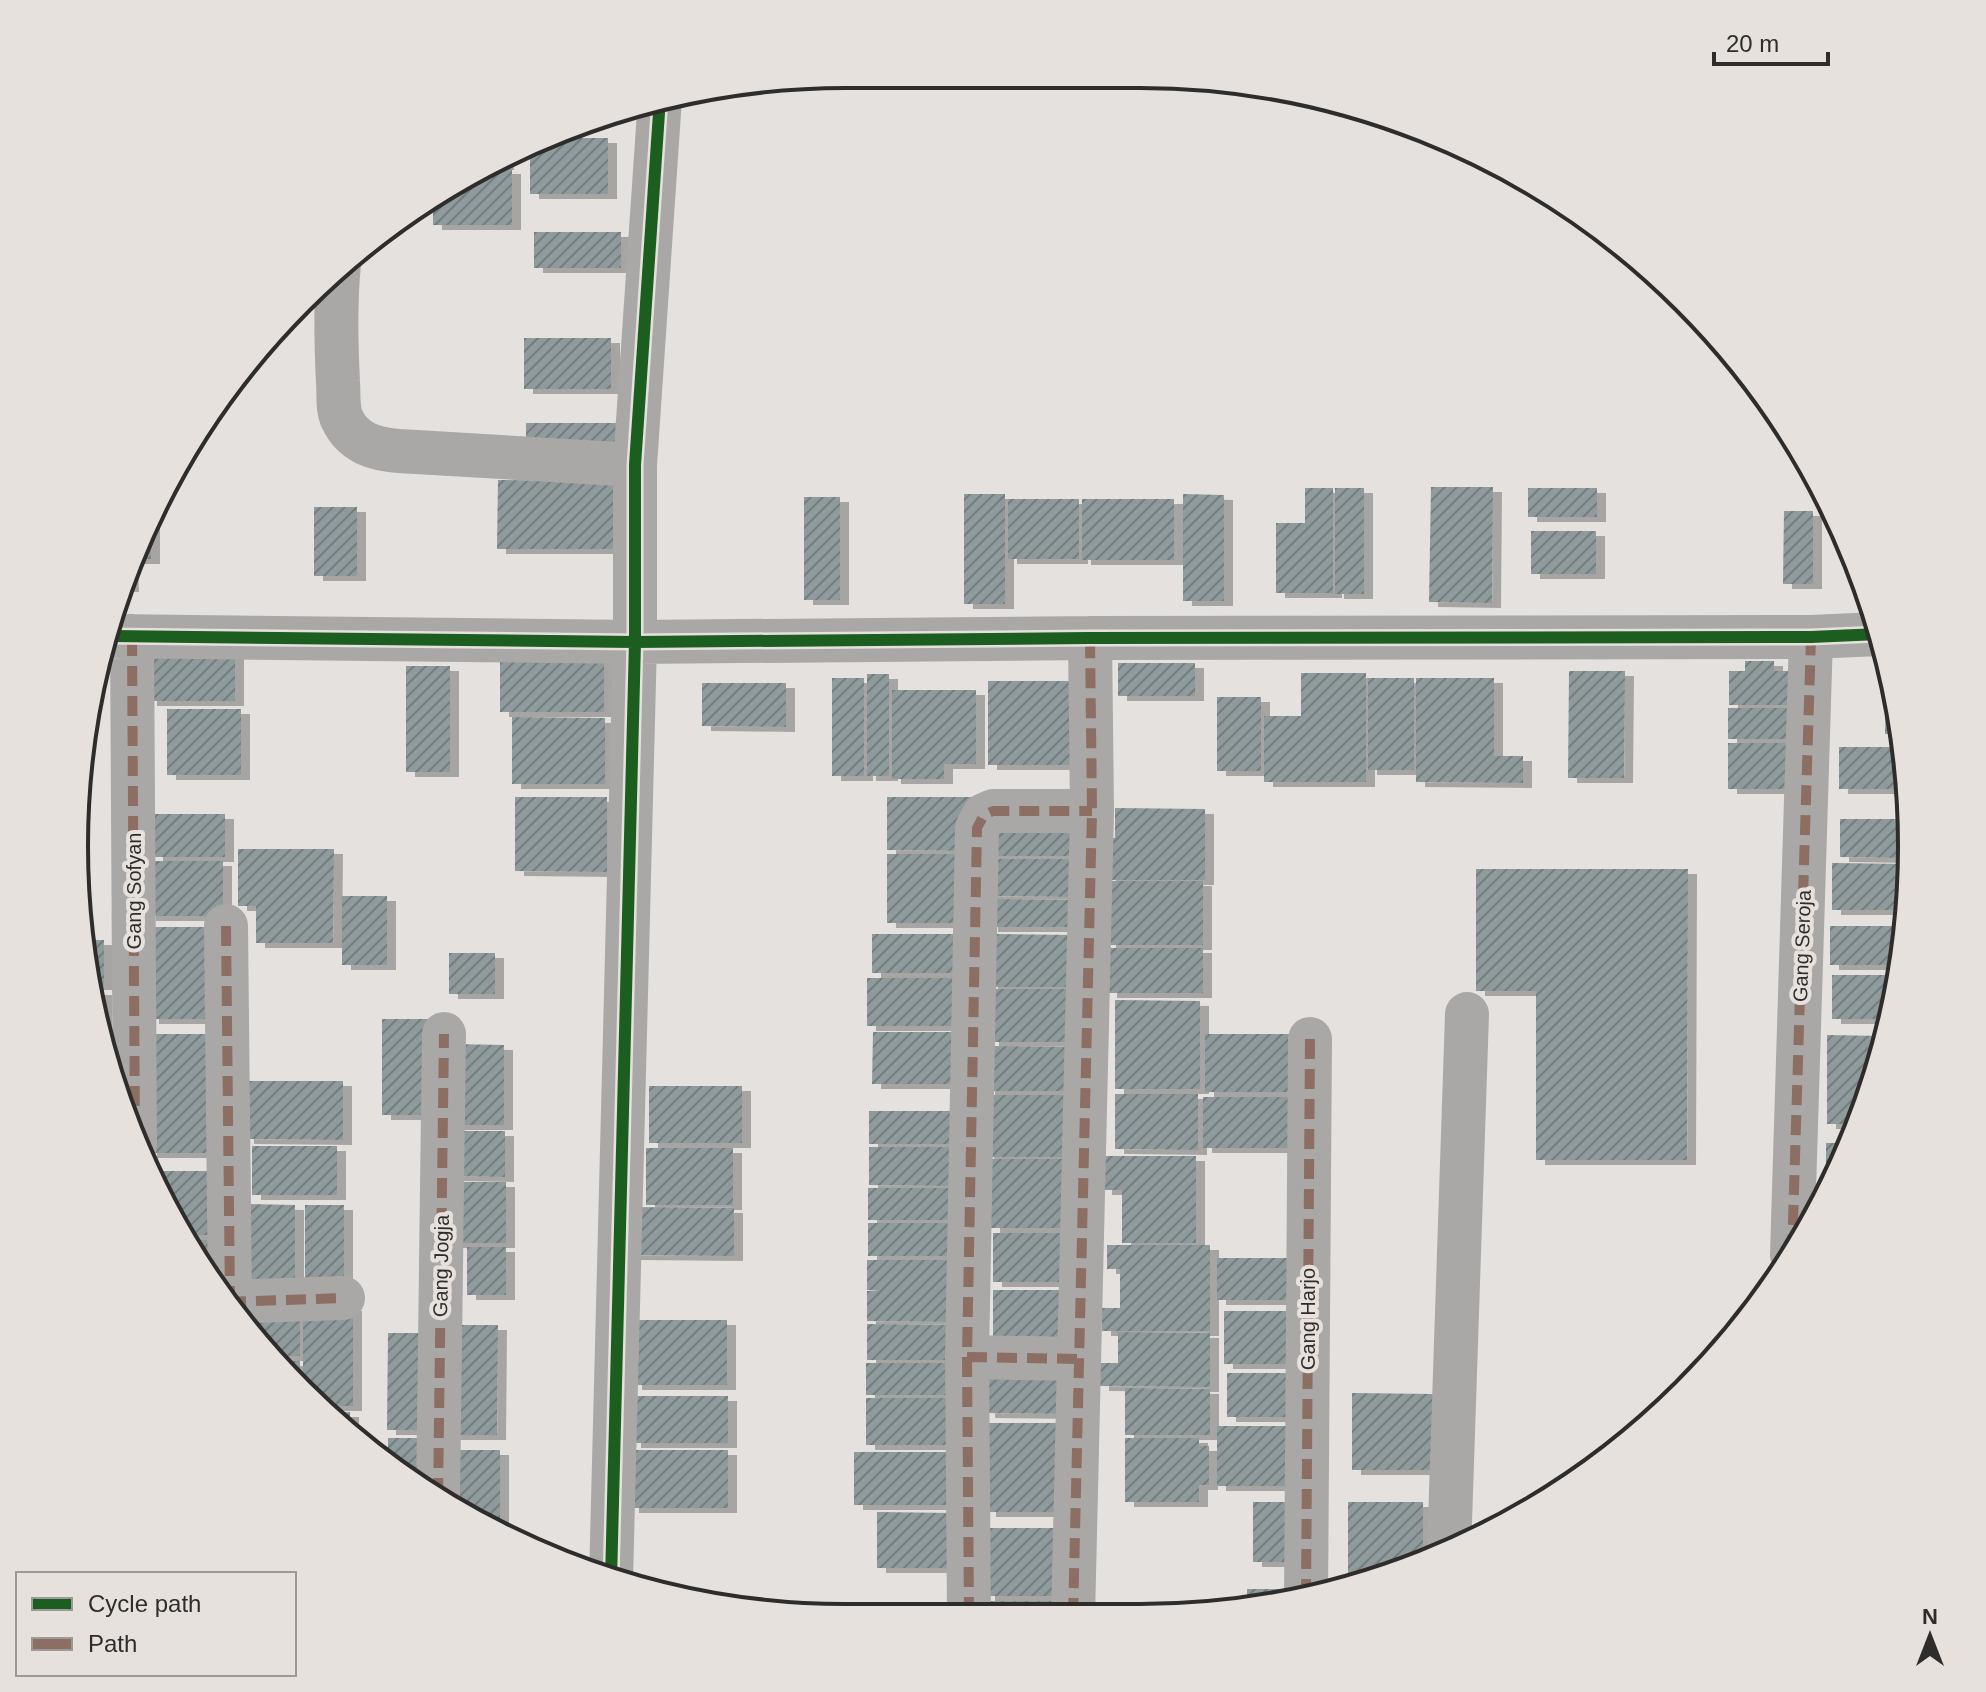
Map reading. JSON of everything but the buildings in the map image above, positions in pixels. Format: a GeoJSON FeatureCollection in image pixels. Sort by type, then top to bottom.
{"type":"FeatureCollection","features":[{"type":"Feature","properties":{"kind":"street"},"geometry":{"type":"LineString","coordinates":[[611,1567],[635,642],[635,465],[659,112]]}},
{"type":"Feature","properties":{"kind":"street"},"geometry":{"type":"LineString","coordinates":[[339,283],[339,407],[342,418],[354,435],[371,447],[635,465]]}},
{"type":"Feature","properties":{"kind":"street"},"geometry":{"type":"LineString","coordinates":[[121,636],[635,642],[1867,635]]}},
{"type":"Feature","properties":{"kind":"street","name":"Gang Sofyan"},"geometry":{"type":"LineString","coordinates":[[121,636],[134,1105]]}},
{"type":"Feature","properties":{"kind":"street","name":"Gang Seroja"},"geometry":{"type":"LineString","coordinates":[[1793,1230],[1811,637]]}},
{"type":"Feature","properties":{"kind":"street"},"geometry":{"type":"LineString","coordinates":[[1073,1604],[1092,811],[1090,638]]}},
{"type":"Feature","properties":{"kind":"street"},"geometry":{"type":"LineString","coordinates":[[969,1604],[967,1357],[977,828],[984,815],[993,811],[1092,811]]}},
{"type":"Feature","properties":{"kind":"street"},"geometry":{"type":"LineString","coordinates":[[226,926],[228,1283]]}},
{"type":"Feature","properties":{"kind":"street"},"geometry":{"type":"LineString","coordinates":[[1449,1537],[1467,1014]]}},
{"type":"Feature","properties":{"kind":"street","name":"Gang Jogja"},"geometry":{"type":"LineString","coordinates":[[438,1484],[444,1034]]}},
{"type":"Feature","properties":{"kind":"street","name":"Gang Harjo"},"geometry":{"type":"LineString","coordinates":[[1306,1585],[1310,1039]]}},
{"type":"Feature","properties":{"kind":"street"},"geometry":{"type":"LineString","coordinates":[[241,1302],[343,1298]]}},
{"type":"Feature","properties":{"kind":"street"},"geometry":{"type":"LineString","coordinates":[[967,1357],[1079,1359]]}},
{"type":"Feature","properties":{"kind":"marked path"},"geometry":{"type":"LineString","coordinates":[[132,636],[135,1107]]}},
{"type":"Feature","properties":{"kind":"marked path"},"geometry":{"type":"LineString","coordinates":[[1793,1230],[1811,637]]}},
{"type":"Feature","properties":{"kind":"marked path"},"geometry":{"type":"LineString","coordinates":[[1073,1604],[1092,811],[1090,638]]}},
{"type":"Feature","properties":{"kind":"marked path"},"geometry":{"type":"LineString","coordinates":[[969,1604],[967,1357],[977,828],[984,815],[993,811],[1092,811]]}},
{"type":"Feature","properties":{"kind":"marked path"},"geometry":{"type":"LineString","coordinates":[[226,926],[230,1286]]}},
{"type":"Feature","properties":{"kind":"marked path"},"geometry":{"type":"LineString","coordinates":[[438,1484],[444,1034]]}},
{"type":"Feature","properties":{"kind":"marked path"},"geometry":{"type":"LineString","coordinates":[[1306,1585],[1310,1039]]}},
{"type":"Feature","properties":{"kind":"marked path"},"geometry":{"type":"LineString","coordinates":[[241,1301],[343,1298]]}},
{"type":"Feature","properties":{"kind":"marked path"},"geometry":{"type":"LineString","coordinates":[[967,1357],[1079,1359]]}},
{"type":"Feature","properties":{"kind":"cycle path"},"geometry":{"type":"LineString","coordinates":[[611,1567],[635,642],[635,465],[659,112]]}},
{"type":"Feature","properties":{"kind":"cycle path"},"geometry":{"type":"LineString","coordinates":[[118,636],[635,642],[1867,635]]}}]}
